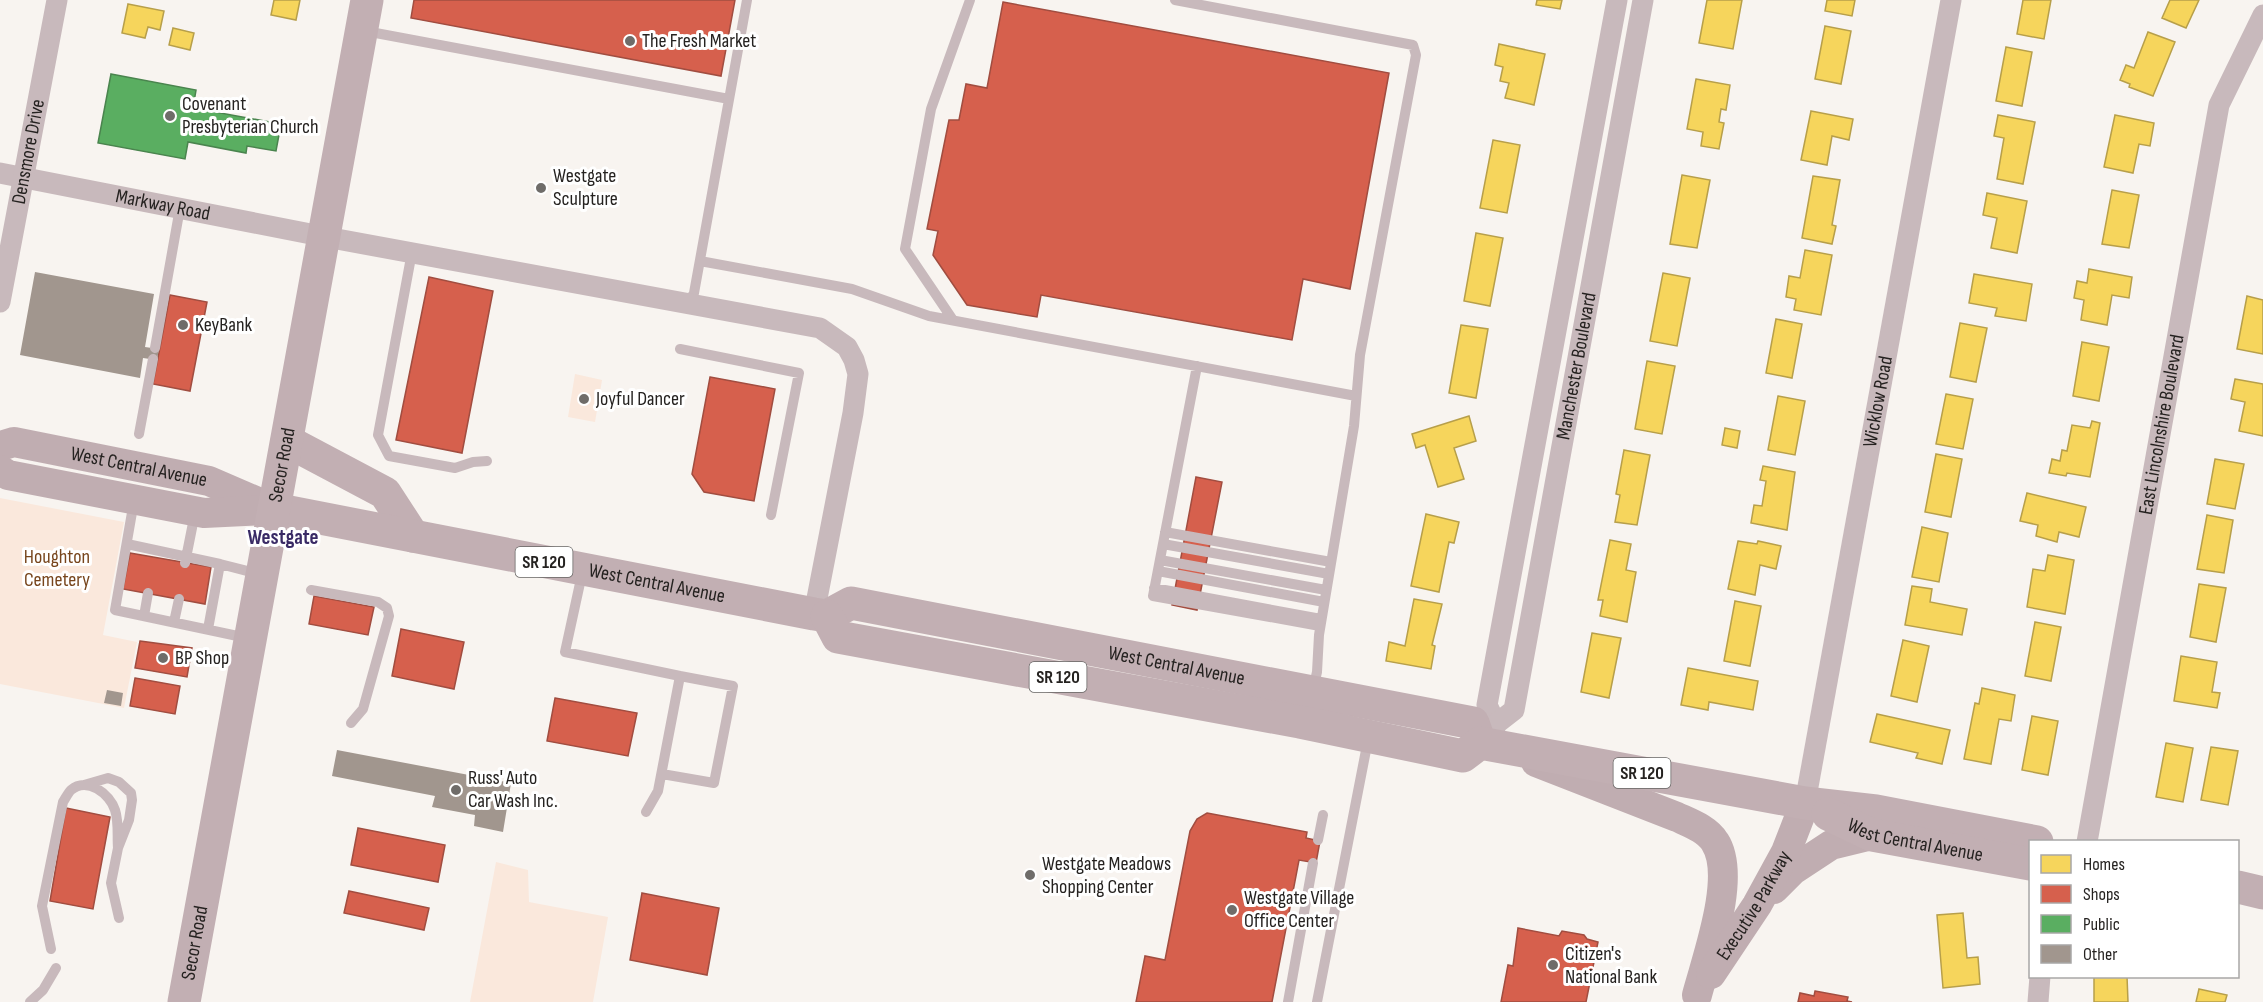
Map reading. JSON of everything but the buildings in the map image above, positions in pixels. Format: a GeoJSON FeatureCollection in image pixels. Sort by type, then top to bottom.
{"type":"FeatureCollection","features":[{"type":"Feature","properties":{"kind":"main road","name":"Secor Road"},"geometry":{"type":"LineString","coordinates":[[184,1002],[365,15]]}},
{"type":"Feature","properties":{"kind":"main road"},"geometry":{"type":"LineString","coordinates":[[287,441],[385,493],[413,536]]}},
{"type":"Feature","properties":{"kind":"main road","name":"West Central Avenue"},"geometry":{"type":"LineString","coordinates":[[274,509],[583,571],[820,615],[851,603],[1473,723],[1489,737],[1805,803],[1876,811],[2029,840]]}},
{"type":"Feature","properties":{"kind":"main road","name":"West Central Avenue"},"geometry":{"type":"LineString","coordinates":[[820,615],[838,636],[1140,692],[1463,756],[1489,737]]}},
{"type":"Feature","properties":{"kind":"main road"},"geometry":{"type":"LineString","coordinates":[[1140,692],[1153,679],[1300,708],[1312,692]]}},
{"type":"Feature","properties":{"kind":"main road","name":"West Central Avenue"},"geometry":{"type":"LineString","coordinates":[[1805,803],[1872,835],[2029,864]]}},
{"type":"Feature","properties":{"kind":"street","name":"Densmore Drive"},"geometry":{"type":"LineString","coordinates":[[0,302],[57,0]]}},
{"type":"Feature","properties":{"kind":"street","name":"Manchester Boulevard"},"geometry":{"type":"LineString","coordinates":[[1489,737],[1487,705],[1617,0]]}},
{"type":"Feature","properties":{"kind":"street","name":"Manchester Boulevard"},"geometry":{"type":"LineString","coordinates":[[1489,737],[1514,710],[1643,0]]}},
{"type":"Feature","properties":{"kind":"street","name":"Wicklow Road"},"geometry":{"type":"LineString","coordinates":[[1805,803],[1951,0]]}},
{"type":"Feature","properties":{"kind":"street","name":"East Lincolnshire Boulevard"},"geometry":{"type":"LineString","coordinates":[[2087,840],[2219,105],[2263,15]]}},
{"type":"Feature","properties":{"kind":"street","name":"Markway Road"},"geometry":{"type":"LineString","coordinates":[[0,173],[326,237],[820,328],[847,347],[858,374],[820,615]]}},
{"type":"Feature","properties":{"kind":"street","name":"West Central Avenue"},"geometry":{"type":"LineString","coordinates":[[0,446],[14,442],[208,481],[274,509]]}},
{"type":"Feature","properties":{"kind":"street","name":"West Central Avenue"},"geometry":{"type":"LineString","coordinates":[[0,470],[8,474],[204,513],[274,509]]}},
{"type":"Feature","properties":{"kind":"street"},"geometry":{"type":"LineString","coordinates":[[1489,737],[1699,827],[1714,841],[1722,858],[1723,881],[1719,908],[1695,999]]}},
{"type":"Feature","properties":{"kind":"street","name":"Executive Parkway"},"geometry":{"type":"LineString","coordinates":[[1695,999],[1757,905],[1786,852],[1805,803]]}},
{"type":"Feature","properties":{"kind":"street"},"geometry":{"type":"LineString","coordinates":[[1757,905],[1793,870],[1831,845],[1872,835]]}},
{"type":"Feature","properties":{"kind":"street"},"geometry":{"type":"LineString","coordinates":[[2038,1002],[2040,978]]}},
{"type":"Feature","properties":{"kind":"lane"},"geometry":{"type":"LineString","coordinates":[[688,303],[694,293],[747,0]]}},
{"type":"Feature","properties":{"kind":"lane"},"geometry":{"type":"LineString","coordinates":[[953,320],[905,249],[931,109],[970,0]]}},
{"type":"Feature","properties":{"kind":"lane"},"geometry":{"type":"LineString","coordinates":[[1175,0],[1413,45],[1416,55],[1360,355],[1354,426],[1325,596],[1317,672],[1312,692]]}},
{"type":"Feature","properties":{"kind":"lane"},"geometry":{"type":"LineString","coordinates":[[365,15],[729,99]]}},
{"type":"Feature","properties":{"kind":"lane"},"geometry":{"type":"LineString","coordinates":[[139,434],[180,208]]}},
{"type":"Feature","properties":{"kind":"lane"},"geometry":{"type":"LineString","coordinates":[[412,252],[378,435],[389,456],[455,468],[473,462],[487,461]]}},
{"type":"Feature","properties":{"kind":"lane"},"geometry":{"type":"LineString","coordinates":[[700,261],[852,289],[929,316],[1356,396]]}},
{"type":"Feature","properties":{"kind":"lane"},"geometry":{"type":"LineString","coordinates":[[680,349],[799,373],[771,515]]}},
{"type":"Feature","properties":{"kind":"lane"},"geometry":{"type":"LineString","coordinates":[[1197,366],[1153,596],[1321,622]]}},
{"type":"Feature","properties":{"kind":"lane"},"geometry":{"type":"LineString","coordinates":[[134,499],[116,609],[251,638]]}},
{"type":"Feature","properties":{"kind":"lane"},"geometry":{"type":"LineString","coordinates":[[186,560],[195,511]]}},
{"type":"Feature","properties":{"kind":"lane"},"geometry":{"type":"LineString","coordinates":[[1166,532],[1331,562]]}},
{"type":"Feature","properties":{"kind":"lane"},"geometry":{"type":"LineString","coordinates":[[127,544],[155,554],[220,564],[262,575]]}},
{"type":"Feature","properties":{"kind":"lane"},"geometry":{"type":"LineString","coordinates":[[1163,544],[1329,574]]}},
{"type":"Feature","properties":{"kind":"lane"},"geometry":{"type":"LineString","coordinates":[[208,629],[220,564]]}},
{"type":"Feature","properties":{"kind":"lane"},"geometry":{"type":"LineString","coordinates":[[1159,565],[1325,596]]}},
{"type":"Feature","properties":{"kind":"lane"},"geometry":{"type":"LineString","coordinates":[[583,571],[565,652],[733,686],[714,783],[662,774]]}},
{"type":"Feature","properties":{"kind":"lane"},"geometry":{"type":"LineString","coordinates":[[311,590],[378,602],[387,608],[389,616],[363,709],[351,723]]}},
{"type":"Feature","properties":{"kind":"lane"},"geometry":{"type":"LineString","coordinates":[[144,616],[148,593]]}},
{"type":"Feature","properties":{"kind":"lane"},"geometry":{"type":"LineString","coordinates":[[174,622],[179,599]]}},
{"type":"Feature","properties":{"kind":"lane"},"geometry":{"type":"LineString","coordinates":[[646,812],[658,790],[662,774],[680,676]]}},
{"type":"Feature","properties":{"kind":"lane"},"geometry":{"type":"LineString","coordinates":[[1317,1002],[1368,736]]}},
{"type":"Feature","properties":{"kind":"lane"},"geometry":{"type":"LineString","coordinates":[[51,949],[42,906],[63,802],[71,790],[108,778],[119,782],[131,793],[132,800],[129,820],[118,848],[111,883],[119,918]]}},
{"type":"Feature","properties":{"kind":"lane"},"geometry":{"type":"LineString","coordinates":[[81,786],[91,786],[101,790],[109,799],[115,810],[118,848]]}},
{"type":"Feature","properties":{"kind":"lane"},"geometry":{"type":"LineString","coordinates":[[1318,840],[1323,814]]}},
{"type":"Feature","properties":{"kind":"lane"},"geometry":{"type":"LineString","coordinates":[[1288,1002],[1313,862]]}},
{"type":"Feature","properties":{"kind":"lane"},"geometry":{"type":"LineString","coordinates":[[30,1002],[43,990],[56,968]]}},
{"type":"Feature","properties":{"kind":"green space"},"geometry":{"type":"Polygon","coordinates":[[[575,374],[602,380],[595,422],[568,417],[575,374]]]}},
{"type":"Feature","properties":{"kind":"green space","name":"Houghton Cemetery"},"geometry":{"type":"Polygon","coordinates":[[[0,498],[124,522],[103,635],[137,642],[124,708],[0,684],[0,498]]]}},
{"type":"Feature","properties":{"kind":"green space"},"geometry":{"type":"Polygon","coordinates":[[[496,862],[528,870],[529,902],[608,917],[593,1002],[470,1002],[496,862]]]}},
{"type":"Feature","properties":{"kind":"place","name":"The Fresh Market"},"geometry":{"type":"Point","coordinates":[630,41]}},
{"type":"Feature","properties":{"kind":"place","name":"Covenant Presbyterian Church"},"geometry":{"type":"Point","coordinates":[170,116]}},
{"type":"Feature","properties":{"kind":"place","name":"Westgate Sculpture"},"geometry":{"type":"Point","coordinates":[541,188]}},
{"type":"Feature","properties":{"kind":"place","name":"KeyBank"},"geometry":{"type":"Point","coordinates":[183,325]}},
{"type":"Feature","properties":{"kind":"place","name":"Joyful Dancer"},"geometry":{"type":"Point","coordinates":[584,399]}},
{"type":"Feature","properties":{"kind":"place","name":"BP Shop"},"geometry":{"type":"Point","coordinates":[163,658]}},
{"type":"Feature","properties":{"kind":"place","name":"Russ' Auto Car Wash Inc."},"geometry":{"type":"Point","coordinates":[456,790]}},
{"type":"Feature","properties":{"kind":"place","name":"Westgate Meadows Shopping Center"},"geometry":{"type":"Point","coordinates":[1030,875]}},
{"type":"Feature","properties":{"kind":"place","name":"Westgate Village Office Center"},"geometry":{"type":"Point","coordinates":[1232,910]}},
{"type":"Feature","properties":{"kind":"place","name":"Citizen's National Bank"},"geometry":{"type":"Point","coordinates":[1553,965]}},
{"type":"Feature","properties":{"kind":"district","name":"Westgate"},"geometry":{"type":"Point","coordinates":[283,537]}}]}
